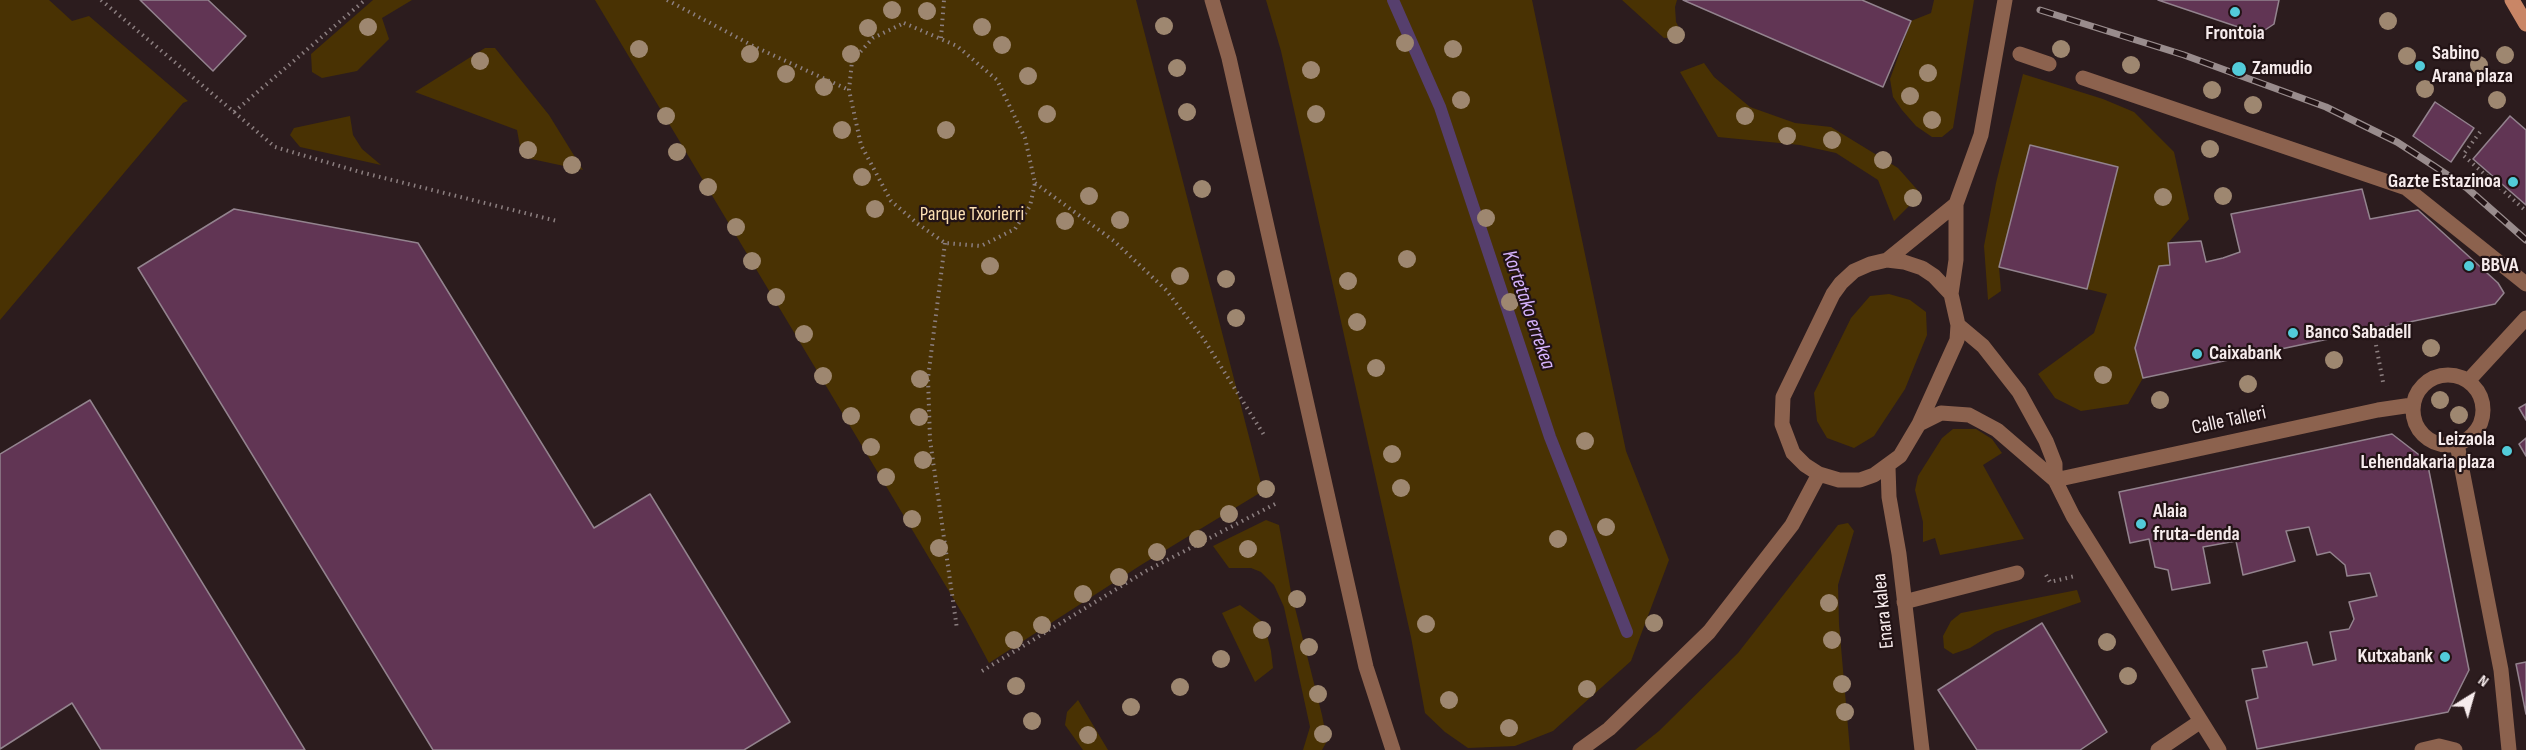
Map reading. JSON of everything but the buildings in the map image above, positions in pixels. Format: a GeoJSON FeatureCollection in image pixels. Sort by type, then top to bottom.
{"type":"FeatureCollection","features":[{"type":"Feature","properties":{"kind":"street"},"geometry":{"type":"LineString","coordinates":[[1212,0],[1229,58],[1366,667],[1393,750]]}},
{"type":"Feature","properties":{"kind":"street"},"geometry":{"type":"LineString","coordinates":[[1951,294],[1934,276],[1922,268],[1904,262],[1887,260],[1854,271],[1841,283],[1833,294],[1783,397],[1782,424],[1786,438],[1793,453],[1805,465],[1819,474],[1839,480],[1860,480],[1888,467],[1900,456],[1919,424],[1952,355],[1957,340],[1958,325],[1951,294],[1956,260],[1956,204],[1981,135],[2005,0]]}},
{"type":"Feature","properties":{"kind":"street"},"geometry":{"type":"LineString","coordinates":[[2512,0],[2526,24]]}},
{"type":"Feature","properties":{"kind":"street"},"geometry":{"type":"LineString","coordinates":[[2020,54],[2049,64]]}},
{"type":"Feature","properties":{"kind":"street"},"geometry":{"type":"LineString","coordinates":[[2083,78],[2406,188],[2526,284]]}},
{"type":"Feature","properties":{"kind":"street"},"geometry":{"type":"LineString","coordinates":[[1887,260],[1956,204]]}},
{"type":"Feature","properties":{"kind":"street"},"geometry":{"type":"LineString","coordinates":[[2468,381],[2526,318]]}},
{"type":"Feature","properties":{"kind":"street"},"geometry":{"type":"LineString","coordinates":[[1958,325],[1983,345],[2019,392],[2046,441],[2055,464],[2055,480]]}},
{"type":"Feature","properties":{"kind":"street"},"geometry":{"type":"LineString","coordinates":[[2458,376],[2468,381],[2477,389],[2481,400],[2482,421],[2476,432],[2457,444],[2445,445],[2424,436],[2416,426],[2412,405],[2417,392],[2435,377],[2458,376]]}},
{"type":"Feature","properties":{"kind":"street","name":"Calle Talleri"},"geometry":{"type":"LineString","coordinates":[[2055,480],[2378,410],[2412,405]]}},
{"type":"Feature","properties":{"kind":"street"},"geometry":{"type":"LineString","coordinates":[[1919,424],[1941,413],[1969,415],[1997,430],[2055,480],[2073,516],[2219,750]]}},
{"type":"Feature","properties":{"kind":"street"},"geometry":{"type":"LineString","coordinates":[[2457,444],[2501,670],[2509,750]]}},
{"type":"Feature","properties":{"kind":"street","name":"Enara kalea"},"geometry":{"type":"LineString","coordinates":[[1888,467],[1889,497],[1922,750]]}},
{"type":"Feature","properties":{"kind":"street"},"geometry":{"type":"LineString","coordinates":[[1580,750],[1609,729],[1709,632],[1792,525],[1819,474]]}},
{"type":"Feature","properties":{"kind":"street"},"geometry":{"type":"LineString","coordinates":[[1904,602],[2018,573]]}},
{"type":"Feature","properties":{"kind":"street"},"geometry":{"type":"LineString","coordinates":[[2158,750],[2201,721]]}},
{"type":"Feature","properties":{"kind":"street"},"geometry":{"type":"LineString","coordinates":[[2422,750],[2439,746],[2455,750]]}},
{"type":"Feature","properties":{"kind":"path"},"geometry":{"type":"LineString","coordinates":[[101,0],[275,147],[360,172],[557,221]]}},
{"type":"Feature","properties":{"kind":"path"},"geometry":{"type":"LineString","coordinates":[[234,112],[365,0]]}},
{"type":"Feature","properties":{"kind":"path"},"geometry":{"type":"LineString","coordinates":[[667,0],[755,47],[849,90]]}},
{"type":"Feature","properties":{"kind":"path"},"geometry":{"type":"LineString","coordinates":[[941,38],[944,0]]}},
{"type":"Feature","properties":{"kind":"path"},"geometry":{"type":"LineString","coordinates":[[904,23],[941,38],[957,46],[997,80],[1025,138],[1035,183],[1030,206],[1016,229],[981,246],[945,243],[891,201],[861,145],[849,90],[852,61],[873,38],[904,23]]}},
{"type":"Feature","properties":{"kind":"path"},"geometry":{"type":"LineString","coordinates":[[2480,132],[2463,155],[2526,211]]}},
{"type":"Feature","properties":{"kind":"path"},"geometry":{"type":"LineString","coordinates":[[1035,183],[1114,241],[1166,290],[1203,338],[1264,435]]}},
{"type":"Feature","properties":{"kind":"path"},"geometry":{"type":"LineString","coordinates":[[945,243],[928,378],[929,419],[942,537],[957,629]]}},
{"type":"Feature","properties":{"kind":"path"},"geometry":{"type":"LineString","coordinates":[[2376,345],[2384,388]]}},
{"type":"Feature","properties":{"kind":"path"},"geometry":{"type":"LineString","coordinates":[[982,671],[1146,571],[1277,503]]}},
{"type":"Feature","properties":{"kind":"path"},"geometry":{"type":"LineString","coordinates":[[2040,566],[2050,582],[2075,576]]}},
{"type":"Feature","properties":{"kind":"green space"},"geometry":{"type":"Polygon","coordinates":[[[0,0],[49,0],[72,21],[89,16],[188,101],[183,103],[0,320],[0,0]]]}},
{"type":"Feature","properties":{"kind":"green space"},"geometry":{"type":"Polygon","coordinates":[[[373,0],[412,0],[382,18],[389,39],[357,71],[322,78],[312,72],[311,54],[373,0]]]}},
{"type":"Feature","properties":{"kind":"green space","name":"Parque Txorierri"},"geometry":{"type":"Polygon","coordinates":[[[595,0],[1136,0],[1263,491],[1141,565],[989,663],[965,618],[595,0]]]}},
{"type":"Feature","properties":{"kind":"green space"},"geometry":{"type":"Polygon","coordinates":[[[1266,0],[1532,0],[1626,451],[1669,560],[1631,661],[1553,731],[1515,746],[1468,748],[1445,732],[1425,713],[1411,637],[1281,51],[1266,0]]]}},
{"type":"Feature","properties":{"kind":"green space"},"geometry":{"type":"Polygon","coordinates":[[[1622,0],[1677,0],[1676,22],[1684,37],[1664,38],[1622,0]]]}},
{"type":"Feature","properties":{"kind":"green space"},"geometry":{"type":"Polygon","coordinates":[[[1934,0],[1974,0],[1953,128],[1942,137],[1932,137],[1916,126],[1893,97],[1890,79],[1911,21],[1931,13],[1934,0]]]}},
{"type":"Feature","properties":{"kind":"green space"},"geometry":{"type":"Polygon","coordinates":[[[485,48],[495,48],[549,115],[583,170],[522,157],[517,130],[415,92],[485,48]]]}},
{"type":"Feature","properties":{"kind":"green space"},"geometry":{"type":"Polygon","coordinates":[[[1704,63],[1714,77],[1750,107],[1795,123],[1831,127],[1898,168],[1921,194],[1894,221],[1878,180],[1836,153],[1800,145],[1718,137],[1680,72],[1704,63]]]}},
{"type":"Feature","properties":{"kind":"green space"},"geometry":{"type":"Polygon","coordinates":[[[2023,74],[2103,99],[2134,112],[2174,152],[2189,219],[2168,243],[2170,265],[2159,267],[2135,348],[2143,378],[2128,404],[2081,411],[2055,398],[2038,374],[2094,333],[2107,294],[2087,289],[2118,167],[2030,145],[1999,267],[2001,291],[1988,300],[1984,246],[1996,183],[2023,74]]]}},
{"type":"Feature","properties":{"kind":"green space"},"geometry":{"type":"Polygon","coordinates":[[[350,116],[353,135],[362,149],[381,165],[300,147],[290,135],[294,128],[350,116]]]}},
{"type":"Feature","properties":{"kind":"green space"},"geometry":{"type":"Polygon","coordinates":[[[1889,294],[1910,300],[1926,312],[1927,335],[1905,389],[1874,436],[1854,448],[1827,438],[1817,421],[1814,393],[1851,318],[1870,296],[1889,294]]]}},
{"type":"Feature","properties":{"kind":"green space"},"geometry":{"type":"Polygon","coordinates":[[[1953,429],[1976,429],[1992,439],[2002,453],[1983,465],[2024,539],[1940,555],[1935,538],[1923,542],[1923,522],[1915,490],[1918,476],[1942,438],[1953,429]]]}},
{"type":"Feature","properties":{"kind":"green space"},"geometry":{"type":"Polygon","coordinates":[[[1266,520],[1279,525],[1291,592],[1327,741],[1322,750],[1303,750],[1310,727],[1284,607],[1274,585],[1261,572],[1251,568],[1229,568],[1213,546],[1266,520]]]}},
{"type":"Feature","properties":{"kind":"green space"},"geometry":{"type":"Polygon","coordinates":[[[1848,523],[1854,531],[1838,585],[1839,624],[1850,750],[1635,750],[1659,731],[1738,653],[1838,525],[1848,523]]]}},
{"type":"Feature","properties":{"kind":"green space"},"geometry":{"type":"Polygon","coordinates":[[[2077,590],[2081,602],[1995,632],[1970,648],[1953,654],[1944,648],[1943,636],[1951,621],[1961,613],[2077,590]]]}},
{"type":"Feature","properties":{"kind":"green space"},"geometry":{"type":"Polygon","coordinates":[[[1240,605],[1264,623],[1271,651],[1273,668],[1255,682],[1222,613],[1240,605]]]}},
{"type":"Feature","properties":{"kind":"green space"},"geometry":{"type":"Polygon","coordinates":[[[1078,700],[1108,750],[1083,750],[1065,725],[1067,712],[1078,700]]]}},
{"type":"Feature","properties":{"kind":"waterway","name":"Kortetako errekea"},"geometry":{"type":"LineString","coordinates":[[1393,0],[1440,107],[1550,437],[1627,632]]}},
{"type":"Feature","properties":{"kind":"railway"},"geometry":{"type":"LineString","coordinates":[[2040,10],[2184,55],[2326,107],[2397,142],[2434,166],[2467,188],[2526,240]]}},
{"type":"Feature","properties":{"kind":"place","name":"Frontoia"},"geometry":{"type":"Point","coordinates":[2235,12]}},
{"type":"Feature","properties":{"kind":"place","name":"Sabino Arana plaza"},"geometry":{"type":"Point","coordinates":[2420,66]}},
{"type":"Feature","properties":{"kind":"place","name":"Zamudio"},"geometry":{"type":"Point","coordinates":[2239,69]}},
{"type":"Feature","properties":{"kind":"place","name":"Gazte Estazinoa"},"geometry":{"type":"Point","coordinates":[2513,182]}},
{"type":"Feature","properties":{"kind":"place","name":"BBVA"},"geometry":{"type":"Point","coordinates":[2469,266]}},
{"type":"Feature","properties":{"kind":"place","name":"Banco Sabadell"},"geometry":{"type":"Point","coordinates":[2293,333]}},
{"type":"Feature","properties":{"kind":"place","name":"Caixabank"},"geometry":{"type":"Point","coordinates":[2197,354]}},
{"type":"Feature","properties":{"kind":"place","name":"Leizaola Lehendakaria plaza"},"geometry":{"type":"Point","coordinates":[2507,451]}},
{"type":"Feature","properties":{"kind":"place","name":"Alaia fruta-denda"},"geometry":{"type":"Point","coordinates":[2141,524]}},
{"type":"Feature","properties":{"kind":"place","name":"Kutxabank"},"geometry":{"type":"Point","coordinates":[2445,657]}}]}
